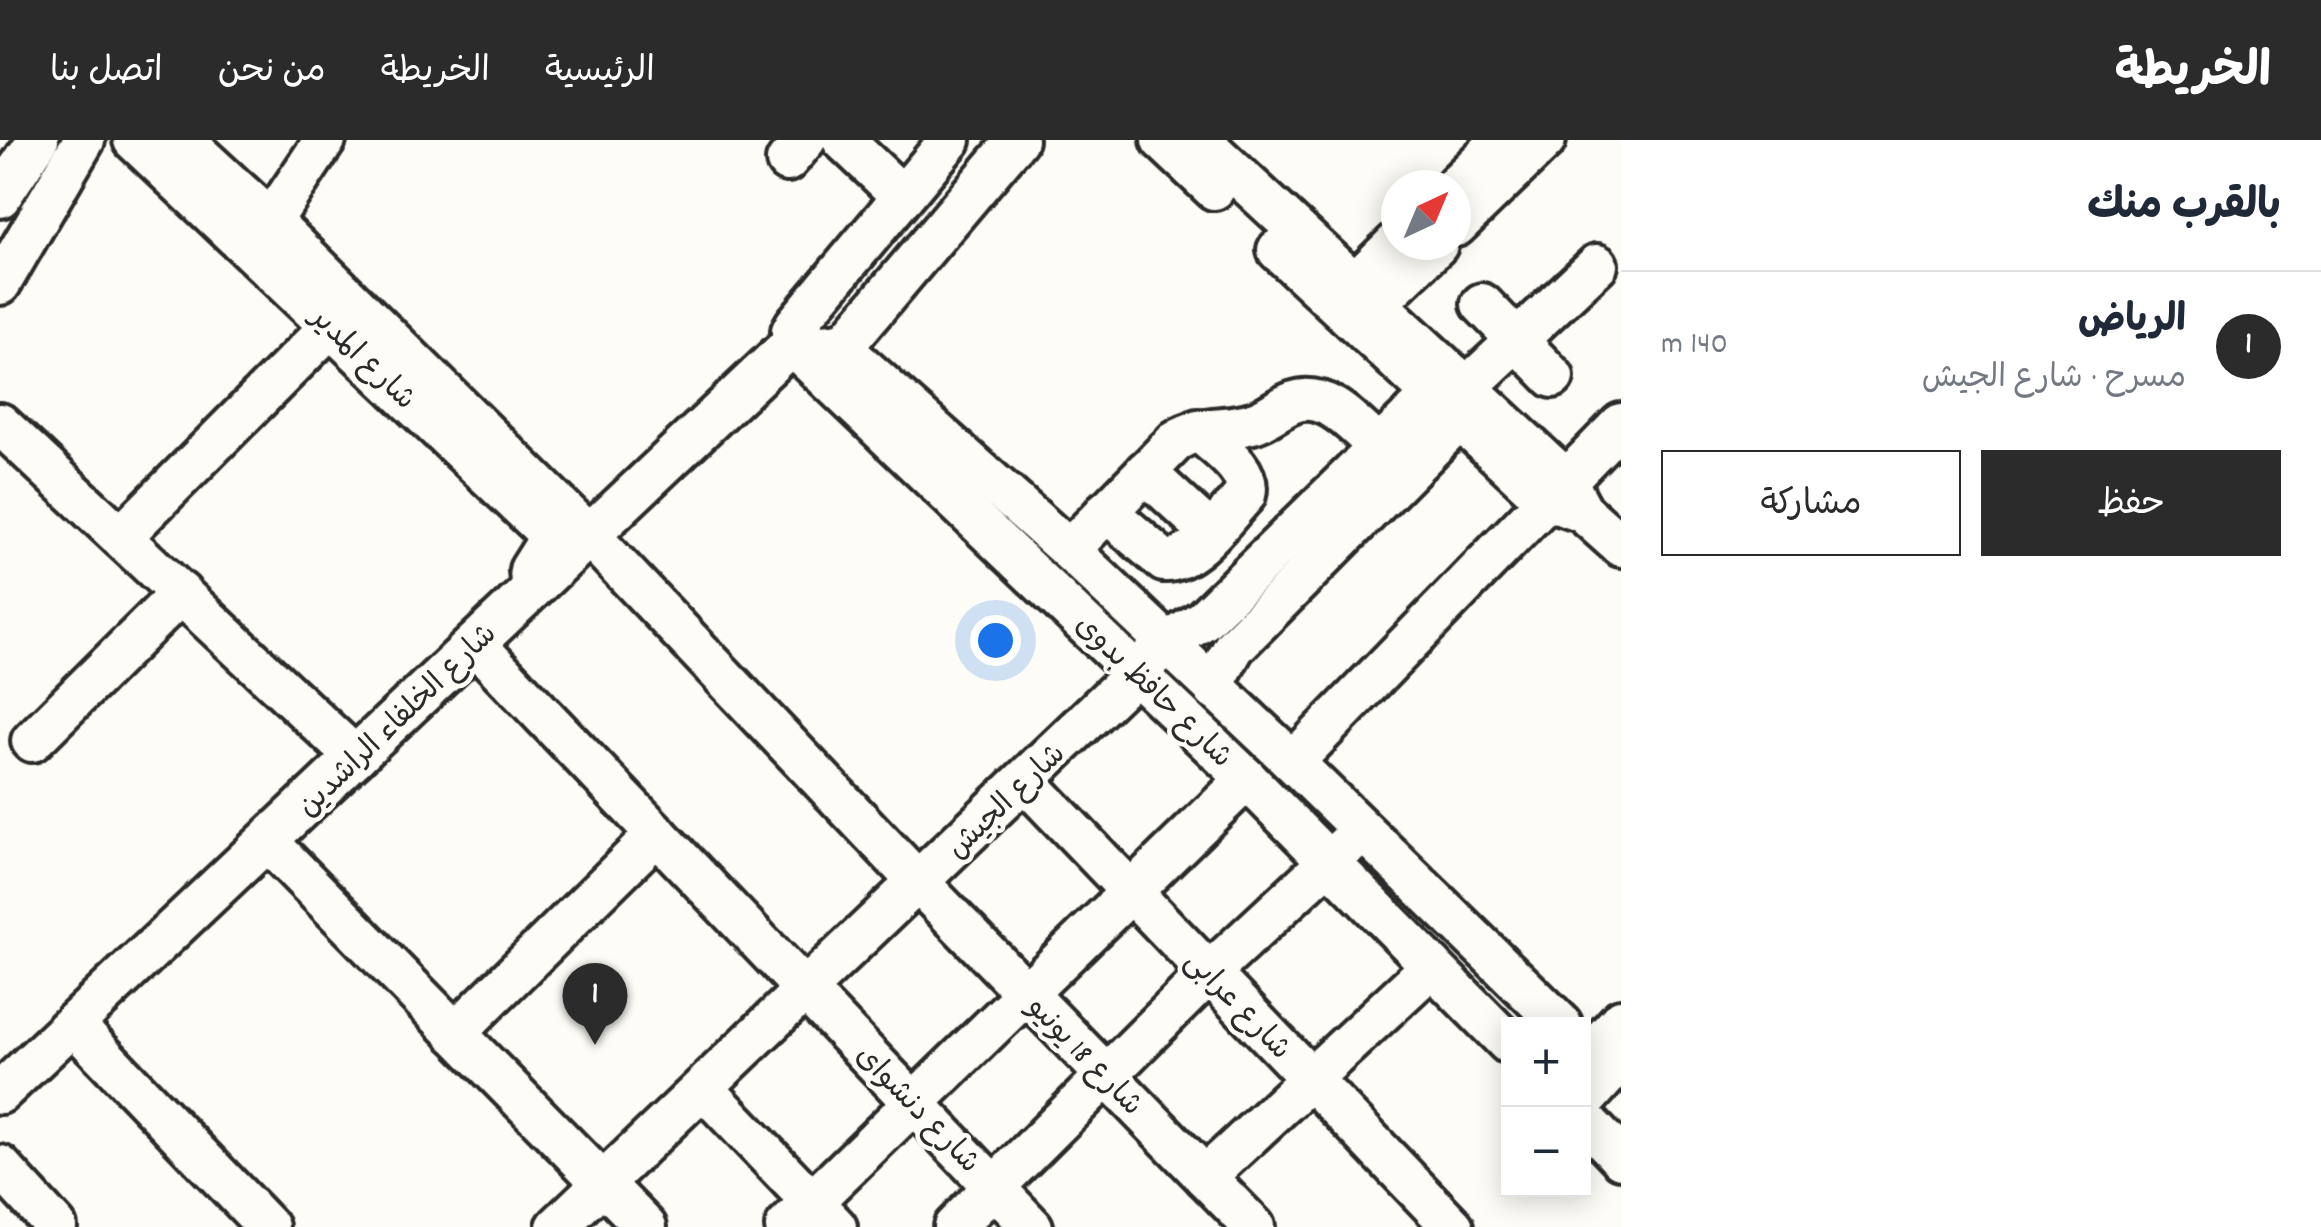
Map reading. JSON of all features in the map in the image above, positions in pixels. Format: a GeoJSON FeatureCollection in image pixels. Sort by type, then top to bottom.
{"type":"FeatureCollection","features":[{"type":"Feature","properties":{"kind":"street"},"geometry":{"type":"LineString","coordinates":[[0,197],[38,140]]}},
{"type":"Feature","properties":{"kind":"street"},"geometry":{"type":"LineString","coordinates":[[0,284],[84,140]]}},
{"type":"Feature","properties":{"kind":"street","name":"شارع المدير"},"geometry":{"type":"LineString","coordinates":[[134,140],[543,528],[546,549],[530,570],[534,588]]}},
{"type":"Feature","properties":{"kind":"street","name":"شارع المدير"},"geometry":{"type":"LineString","coordinates":[[184,140],[589,535],[919,882]]}},
{"type":"Feature","properties":{"kind":"street"},"geometry":{"type":"LineString","coordinates":[[270,221],[325,140]]}},
{"type":"Feature","properties":{"kind":"street"},"geometry":{"type":"LineString","coordinates":[[843,140],[900,195]]}},
{"type":"Feature","properties":{"kind":"street","name":"شارع الخلفاء الراشدين"},"geometry":{"type":"LineString","coordinates":[[0,1093],[792,345],[796,324],[900,195],[950,140]]}},
{"type":"Feature","properties":{"kind":"street"},"geometry":{"type":"LineString","coordinates":[[792,345],[838,345],[858,330],[1017,140]]}},
{"type":"Feature","properties":{"kind":"street"},"geometry":{"type":"LineString","coordinates":[[1162,140],[1355,303],[1621,546]]}},
{"type":"Feature","properties":{"kind":"street"},"geometry":{"type":"LineString","coordinates":[[1200,140],[1355,303]]}},
{"type":"Feature","properties":{"kind":"street"},"geometry":{"type":"LineString","coordinates":[[1471,212],[1545,140]]}},
{"type":"Feature","properties":{"kind":"street"},"geometry":{"type":"LineString","coordinates":[[1467,170],[1486,145]]}},
{"type":"Feature","properties":{"kind":"street"},"geometry":{"type":"LineString","coordinates":[[1355,303],[1384,260]]}},
{"type":"Feature","properties":{"kind":"street"},"geometry":{"type":"LineString","coordinates":[[1355,303],[1415,260]]}},
{"type":"Feature","properties":{"kind":"street"},"geometry":{"type":"LineString","coordinates":[[1215,690],[1234,647],[1458,396],[1598,265]]}},
{"type":"Feature","properties":{"kind":"street"},"geometry":{"type":"LineString","coordinates":[[1482,304],[1552,377]]}},
{"type":"Feature","properties":{"kind":"street"},"geometry":{"type":"LineString","coordinates":[[121,538],[331,326]]}},
{"type":"Feature","properties":{"kind":"street","name":"شارع حافظ بدوى"},"geometry":{"type":"LineString","coordinates":[[792,345],[1247,779],[1501,1036]]}},
{"type":"Feature","properties":{"kind":"street","name":"شارع حافظ بدوى"},"geometry":{"type":"LineString","coordinates":[[838,345],[1069,550],[1554,1017]]}},
{"type":"Feature","properties":{"kind":"street","name":"شارع الجيش"},"geometry":{"type":"LineString","coordinates":[[558,1227],[1166,643],[1203,620],[1379,447],[1458,396]]}},
{"type":"Feature","properties":{"kind":"street"},"geometry":{"type":"LineString","coordinates":[[1069,550],[1177,440],[1198,430],[1252,424],[1295,401],[1308,400],[1333,408],[1379,447]]}},
{"type":"Feature","properties":{"kind":"street"},"geometry":{"type":"LineString","coordinates":[[0,424],[355,757]]}},
{"type":"Feature","properties":{"kind":"street"},"geometry":{"type":"LineString","coordinates":[[1293,762],[1564,497],[1621,424]]}},
{"type":"Feature","properties":{"kind":"street"},"geometry":{"type":"LineString","coordinates":[[1106,510],[1164,561],[1183,559],[1245,495],[1244,474],[1198,430]]}},
{"type":"Feature","properties":{"kind":"street"},"geometry":{"type":"LineString","coordinates":[[1145,472],[1210,532]]}},
{"type":"Feature","properties":{"kind":"street"},"geometry":{"type":"LineString","coordinates":[[32,740],[180,593]]}},
{"type":"Feature","properties":{"kind":"street","name":"شارع دنشواى"},"geometry":{"type":"LineString","coordinates":[[475,644],[1032,1227]]}},
{"type":"Feature","properties":{"kind":"street"},"geometry":{"type":"LineString","coordinates":[[703,1088],[811,1219],[914,1103],[1247,779]]}},
{"type":"Feature","properties":{"kind":"street","name":"شارع عرابى"},"geometry":{"type":"LineString","coordinates":[[1025,782],[1453,1227]]}},
{"type":"Feature","properties":{"kind":"street"},"geometry":{"type":"LineString","coordinates":[[954,1227],[1209,973],[1362,830]]}},
{"type":"Feature","properties":{"kind":"street"},"geometry":{"type":"LineString","coordinates":[[455,1033],[657,834]]}},
{"type":"Feature","properties":{"kind":"street"},"geometry":{"type":"LineString","coordinates":[[268,842],[646,1227]]}},
{"type":"Feature","properties":{"kind":"street","name":"شارع 18 يونيو"},"geometry":{"type":"LineString","coordinates":[[919,882],[1254,1227]]}},
{"type":"Feature","properties":{"kind":"street"},"geometry":{"type":"LineString","coordinates":[[1205,1177],[1432,966]]}},
{"type":"Feature","properties":{"kind":"street"},"geometry":{"type":"LineString","coordinates":[[1599,1069],[1621,1020]]}},
{"type":"Feature","properties":{"kind":"street"},"geometry":{"type":"LineString","coordinates":[[73,1024],[268,1227]]}},
{"type":"Feature","properties":{"kind":"street"},"geometry":{"type":"LineString","coordinates":[[1591,1126],[1621,1158]]}},
{"type":"Feature","properties":{"kind":"street"},"geometry":{"type":"LineString","coordinates":[[0,1166],[56,1227]]}},
{"type":"Feature","properties":{"kind":"place","name":"الرياض"},"geometry":{"type":"Point","coordinates":[595,1045]}}]}
